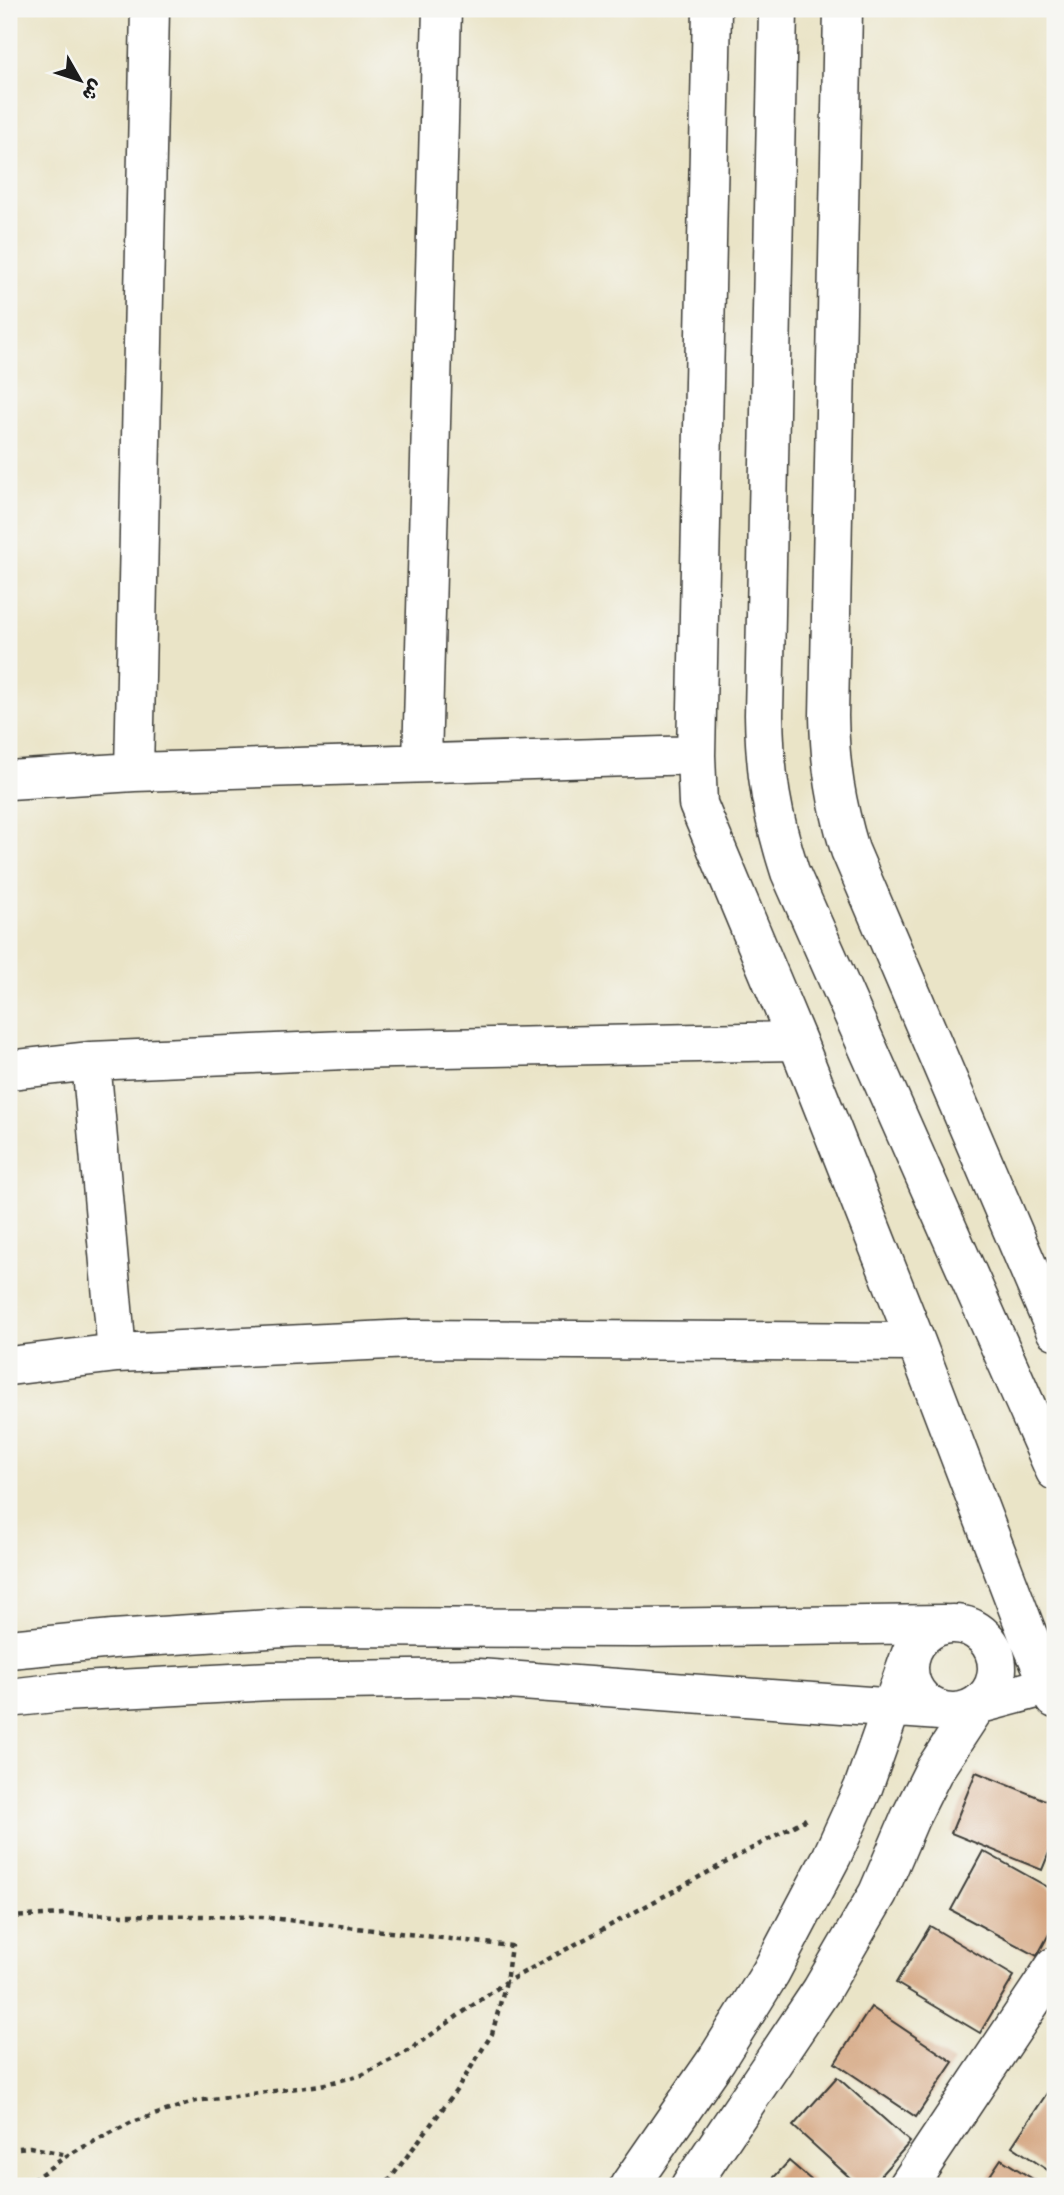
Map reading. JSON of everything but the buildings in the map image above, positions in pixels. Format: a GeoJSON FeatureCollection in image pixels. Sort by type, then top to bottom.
{"type":"FeatureCollection","features":[{"type":"Feature","properties":{"kind":"street"},"geometry":{"type":"LineString","coordinates":[[134,772],[150,9]]}},
{"type":"Feature","properties":{"kind":"street"},"geometry":{"type":"LineString","coordinates":[[422,762],[442,9]]}},
{"type":"Feature","properties":{"kind":"street"},"geometry":{"type":"LineString","coordinates":[[9,1698],[62,1692],[271,1681],[478,1678],[953,1712],[1053,1689],[1041,1624],[916,1342],[797,1041],[698,804],[696,755],[712,9]]}},
{"type":"Feature","properties":{"kind":"street"},"geometry":{"type":"LineString","coordinates":[[778,9],[764,715],[770,797],[790,872],[1055,1471]]}},
{"type":"Feature","properties":{"kind":"street"},"geometry":{"type":"LineString","coordinates":[[843,9],[829,716],[833,786],[850,850],[1055,1330]]}},
{"type":"Feature","properties":{"kind":"street"},"geometry":{"type":"LineString","coordinates":[[9,780],[134,772],[696,755]]}},
{"type":"Feature","properties":{"kind":"street"},"geometry":{"type":"LineString","coordinates":[[9,1070],[91,1061],[345,1050],[797,1041]]}},
{"type":"Feature","properties":{"kind":"street"},"geometry":{"type":"LineString","coordinates":[[91,1061],[117,1353]]}},
{"type":"Feature","properties":{"kind":"street"},"geometry":{"type":"LineString","coordinates":[[9,1366],[117,1353],[410,1339],[916,1342]]}},
{"type":"Feature","properties":{"kind":"street"},"geometry":{"type":"LineString","coordinates":[[9,1649],[113,1639],[300,1627],[638,1628],[957,1623],[982,1634],[996,1657],[994,1684],[933,1772],[878,1893],[821,1992],[690,2186]]}},
{"type":"Feature","properties":{"kind":"street"},"geometry":{"type":"LineString","coordinates":[[629,2186],[717,2059],[772,1972],[832,1856],[863,1788],[911,1653],[918,1639],[944,1624]]}},
{"type":"Feature","properties":{"kind":"street"},"geometry":{"type":"LineString","coordinates":[[990,1644],[1041,1624]]}},
{"type":"Feature","properties":{"kind":"street"},"geometry":{"type":"LineString","coordinates":[[911,1653],[908,1667],[916,1694],[926,1704],[940,1711]]}},
{"type":"Feature","properties":{"kind":"street"},"geometry":{"type":"LineString","coordinates":[[908,2186],[1055,1966]]}},
{"type":"Feature","properties":{"kind":"path"},"geometry":{"type":"LineString","coordinates":[[24,2186],[68,2155],[130,2123],[196,2101],[321,2085],[362,2075],[408,2051],[506,1982],[863,1788]]}},
{"type":"Feature","properties":{"kind":"path"},"geometry":{"type":"LineString","coordinates":[[9,1917],[63,1914],[262,1917],[511,1946],[506,1982],[492,2034],[458,2088],[385,2186]]}},
{"type":"Feature","properties":{"kind":"path"},"geometry":{"type":"LineString","coordinates":[[9,2149],[30,2147],[68,2155]]}}]}
